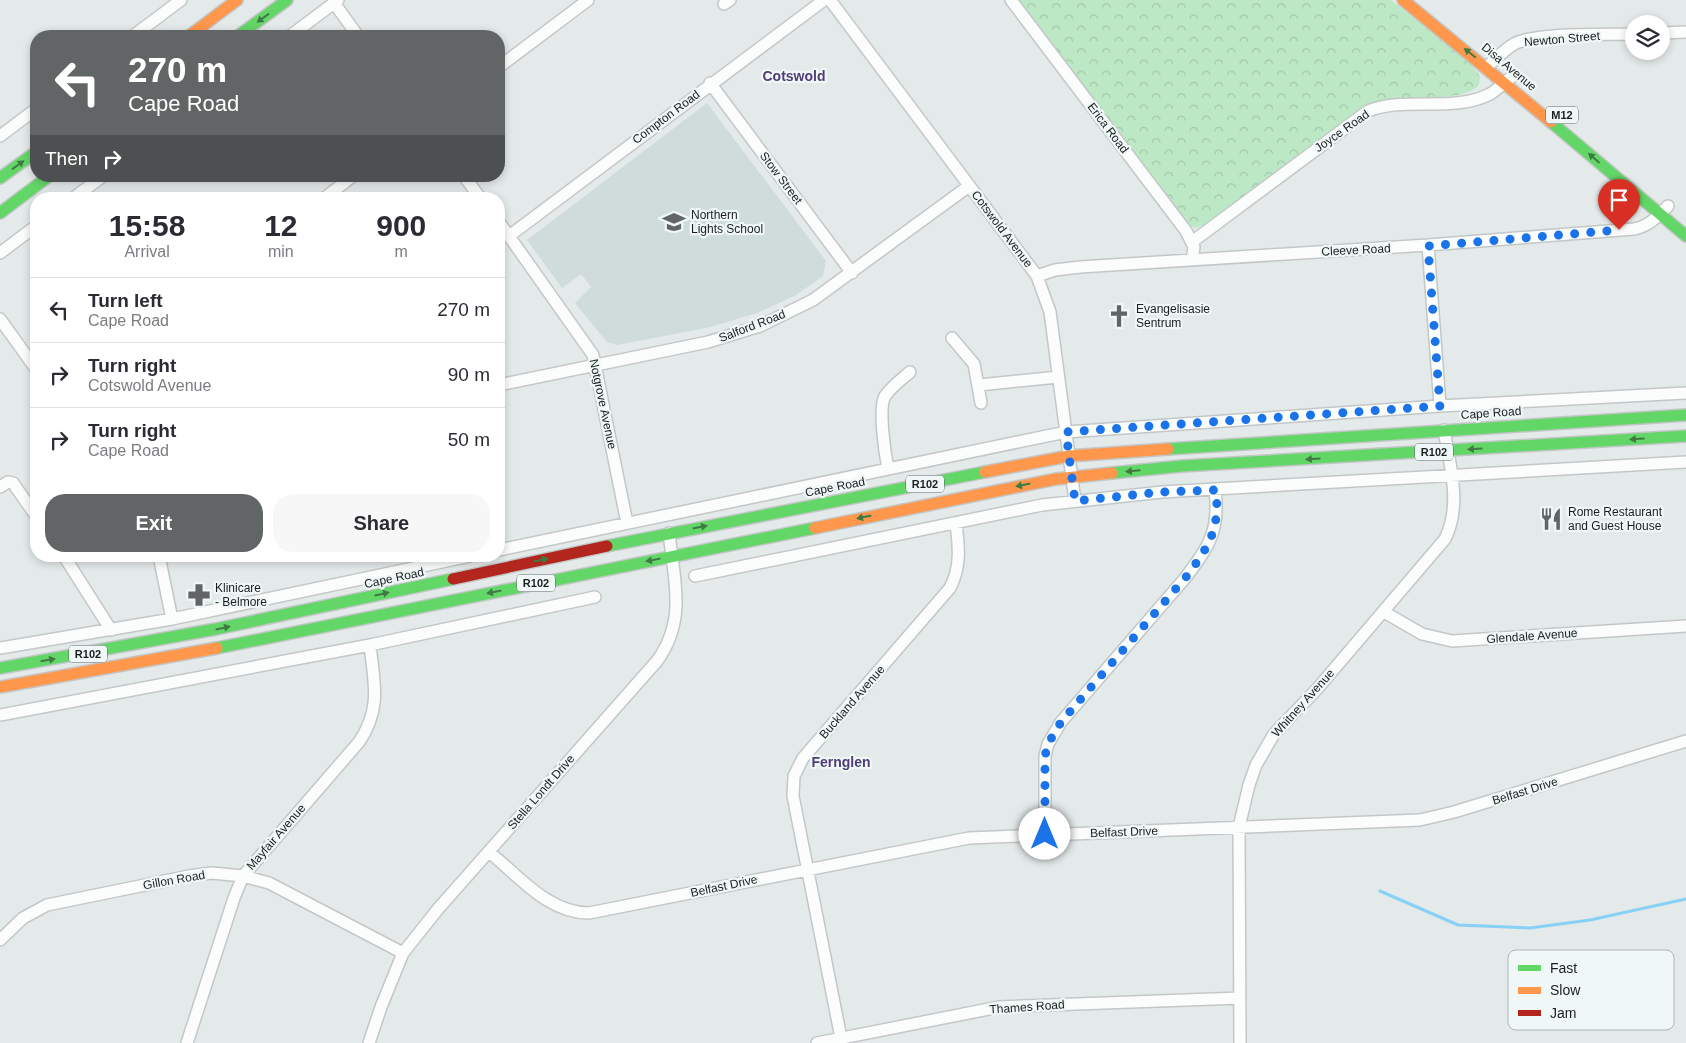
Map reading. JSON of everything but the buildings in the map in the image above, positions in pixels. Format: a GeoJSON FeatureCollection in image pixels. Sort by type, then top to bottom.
{"type":"FeatureCollection","features":[{"type":"Feature","properties":{"kind":"main road"},"geometry":{"type":"LineString","coordinates":[[197,30],[237,0]]}},
{"type":"Feature","properties":{"kind":"main road"},"geometry":{"type":"LineString","coordinates":[[246,30],[287,0]]}},
{"type":"Feature","properties":{"kind":"main road","name":"Disa Avenue"},"geometry":{"type":"LineString","coordinates":[[1403,0],[1526,85]]}},
{"type":"Feature","properties":{"kind":"main road","name":"Disa Avenue"},"geometry":{"type":"LineString","coordinates":[[1484,50],[1502,69],[1664,210],[1686,222]]}},
{"type":"Feature","properties":{"kind":"main road","name":"Disa Avenue"},"geometry":{"type":"LineString","coordinates":[[1557,111],[1664,210],[1686,236]]}},
{"type":"Feature","properties":{"kind":"main road"},"geometry":{"type":"LineString","coordinates":[[0,178],[30,156]]}},
{"type":"Feature","properties":{"kind":"main road"},"geometry":{"type":"LineString","coordinates":[[0,213],[41,182]]}},
{"type":"Feature","properties":{"kind":"main road","name":"Cape Road"},"geometry":{"type":"LineString","coordinates":[[0,668],[175,637],[668,533],[1069,456],[1686,415]]}},
{"type":"Feature","properties":{"kind":"main road","name":"R102"},"geometry":{"type":"LineString","coordinates":[[0,687],[179,655],[1071,477],[1182,466],[1686,436]]}},
{"type":"Feature","properties":{"kind":"main road"},"geometry":{"type":"LineString","coordinates":[[175,637],[179,655]]}},
{"type":"Feature","properties":{"kind":"street"},"geometry":{"type":"LineString","coordinates":[[141,30],[181,0]]}},
{"type":"Feature","properties":{"kind":"street"},"geometry":{"type":"LineString","coordinates":[[505,62],[588,0]]}},
{"type":"Feature","properties":{"kind":"street","name":"Compton Road"},"geometry":{"type":"LineString","coordinates":[[509,236],[710,83],[824,0]]}},
{"type":"Feature","properties":{"kind":"street","name":"Cotswold Avenue"},"geometry":{"type":"LineString","coordinates":[[830,0],[1037,276],[1050,312],[1075,501]]}},
{"type":"Feature","properties":{"kind":"street","name":"Erica Road"},"geometry":{"type":"LineString","coordinates":[[1011,0],[1192,242]]}},
{"type":"Feature","properties":{"kind":"street"},"geometry":{"type":"LineString","coordinates":[[298,30],[336,2],[354,30]]}},
{"type":"Feature","properties":{"kind":"street"},"geometry":{"type":"LineString","coordinates":[[1670,33],[1686,32]]}},
{"type":"Feature","properties":{"kind":"street","name":"Newton Street"},"geometry":{"type":"LineString","coordinates":[[1502,69],[1514,44],[1527,40],[1625,35]]}},
{"type":"Feature","properties":{"kind":"street","name":"Joyce Road"},"geometry":{"type":"LineString","coordinates":[[1192,242],[1368,111],[1389,106],[1480,98],[1491,93],[1502,69]]}},
{"type":"Feature","properties":{"kind":"street","name":"Stow Street"},"geometry":{"type":"LineString","coordinates":[[710,83],[852,273]]}},
{"type":"Feature","properties":{"kind":"street"},"geometry":{"type":"LineString","coordinates":[[0,136],[30,114]]}},
{"type":"Feature","properties":{"kind":"street"},"geometry":{"type":"LineString","coordinates":[[81,192],[95,182]]}},
{"type":"Feature","properties":{"kind":"street"},"geometry":{"type":"LineString","coordinates":[[332,192],[345,182]]}},
{"type":"Feature","properties":{"kind":"street","name":"Salford Road"},"geometry":{"type":"LineString","coordinates":[[505,384],[708,342],[760,326],[813,300],[969,186]]}},
{"type":"Feature","properties":{"kind":"street","name":"Cleeve Road"},"geometry":{"type":"LineString","coordinates":[[1037,276],[1063,268],[1428,246],[1634,229],[1645,227],[1664,210]]}},
{"type":"Feature","properties":{"kind":"street"},"geometry":{"type":"LineString","coordinates":[[0,253],[30,230]]}},
{"type":"Feature","properties":{"kind":"street","name":"Notgrove Avenue"},"geometry":{"type":"LineString","coordinates":[[505,230],[588,345],[596,365],[627,524]]}},
{"type":"Feature","properties":{"kind":"street"},"geometry":{"type":"LineString","coordinates":[[1192,242],[1192,260]]}},
{"type":"Feature","properties":{"kind":"street"},"geometry":{"type":"LineString","coordinates":[[1428,246],[1440,406]]}},
{"type":"Feature","properties":{"kind":"street"},"geometry":{"type":"LineString","coordinates":[[0,319],[30,361]]}},
{"type":"Feature","properties":{"kind":"street"},"geometry":{"type":"LineString","coordinates":[[952,338],[972,360],[981,403]]}},
{"type":"Feature","properties":{"kind":"street"},"geometry":{"type":"LineString","coordinates":[[888,469],[882,440],[883,402],[887,393],[910,372]]}},
{"type":"Feature","properties":{"kind":"street"},"geometry":{"type":"LineString","coordinates":[[978,385],[1058,377]]}},
{"type":"Feature","properties":{"kind":"street","name":"Cape Road"},"geometry":{"type":"LineString","coordinates":[[505,549],[1066,432],[1440,406],[1686,393]]}},
{"type":"Feature","properties":{"kind":"street","name":"Whitney Avenue"},"geometry":{"type":"LineString","coordinates":[[1240,1043],[1239,827],[1249,785],[1264,749],[1274,734],[1384,612],[1445,539],[1454,516],[1452,476],[1444,430]]}},
{"type":"Feature","properties":{"kind":"street"},"geometry":{"type":"LineString","coordinates":[[695,576],[1042,505],[1075,501],[1162,492],[1686,462]]}},
{"type":"Feature","properties":{"kind":"street"},"geometry":{"type":"LineString","coordinates":[[0,487],[8,482],[13,483],[30,507]]}},
{"type":"Feature","properties":{"kind":"street"},"geometry":{"type":"LineString","coordinates":[[1045,834],[1045,756],[1048,744],[1061,722],[1186,577],[1204,553],[1216,529],[1216,490]]}},
{"type":"Feature","properties":{"kind":"street","name":"Buckland Avenue"},"geometry":{"type":"LineString","coordinates":[[841,1041],[793,796],[793,785],[798,767],[950,588],[959,566],[956,524]]}},
{"type":"Feature","properties":{"kind":"street","name":"Stella Londt Drive"},"geometry":{"type":"LineString","coordinates":[[369,1043],[403,953],[438,909],[657,661],[669,643],[674,630],[677,605],[668,533]]}},
{"type":"Feature","properties":{"kind":"street"},"geometry":{"type":"LineString","coordinates":[[68,562],[111,630]]}},
{"type":"Feature","properties":{"kind":"street"},"geometry":{"type":"LineString","coordinates":[[160,562],[172,619]]}},
{"type":"Feature","properties":{"kind":"street","name":"Cape Road"},"geometry":{"type":"LineString","coordinates":[[0,648],[172,619],[442,562]]}},
{"type":"Feature","properties":{"kind":"street"},"geometry":{"type":"LineString","coordinates":[[0,715],[370,645],[595,596]]}},
{"type":"Feature","properties":{"kind":"street","name":"Glendale Avenue"},"geometry":{"type":"LineString","coordinates":[[1384,612],[1422,634],[1452,641],[1686,626]]}},
{"type":"Feature","properties":{"kind":"street","name":"Mayfair Avenue"},"geometry":{"type":"LineString","coordinates":[[187,1043],[234,898],[243,876],[359,742],[370,724],[376,702],[370,645]]}},
{"type":"Feature","properties":{"kind":"street","name":"Belfast Drive"},"geometry":{"type":"LineString","coordinates":[[489,852],[552,905],[580,913],[600,912],[951,840],[1045,834],[1420,820],[1454,812],[1686,741]]}},
{"type":"Feature","properties":{"kind":"street","name":"Gillon Road"},"geometry":{"type":"LineString","coordinates":[[0,940],[23,918],[47,905],[189,876],[212,874],[243,876],[283,889],[403,953]]}},
{"type":"Feature","properties":{"kind":"street","name":"Thames Road"},"geometry":{"type":"LineString","coordinates":[[818,1043],[841,1041],[999,1007],[1240,998]]}},
{"type":"Feature","properties":{"kind":"shaded area","name":"Northern Lights School"},"geometry":{"type":"Polygon","coordinates":[[[707,103],[826,261],[823,276],[796,295],[760,312],[711,327],[617,345],[607,342],[575,303],[591,287],[581,274],[562,288],[527,240],[707,103]]]}},
{"type":"Feature","properties":{"kind":"green space"},"geometry":{"type":"Polygon","coordinates":[[[1018,0],[1391,0],[1471,64],[1480,76],[1479,85],[1470,91],[1457,95],[1392,100],[1365,107],[1204,225],[1195,228],[1185,222],[1018,0]]]}},
{"type":"Feature","properties":{"kind":"waterway"},"geometry":{"type":"LineString","coordinates":[[1380,891],[1458,925],[1530,928],[1590,920],[1686,899]]}},
{"type":"Feature","properties":{"kind":"traffic: fast"},"geometry":{"type":"LineString","coordinates":[[246,30],[287,0]]}},
{"type":"Feature","properties":{"kind":"traffic: fast"},"geometry":{"type":"LineString","coordinates":[[1551,122],[1686,236]]}},
{"type":"Feature","properties":{"kind":"traffic: fast"},"geometry":{"type":"LineString","coordinates":[[0,178],[30,156]]}},
{"type":"Feature","properties":{"kind":"traffic: fast"},"geometry":{"type":"LineString","coordinates":[[0,213],[41,182]]}},
{"type":"Feature","properties":{"kind":"traffic: fast"},"geometry":{"type":"LineString","coordinates":[[1168,449],[1686,415]]}},
{"type":"Feature","properties":{"kind":"traffic: fast"},"geometry":{"type":"LineString","coordinates":[[1112,473],[1182,466],[1686,436]]}},
{"type":"Feature","properties":{"kind":"traffic: fast"},"geometry":{"type":"LineString","coordinates":[[607,546],[985,472]]}},
{"type":"Feature","properties":{"kind":"traffic: fast"},"geometry":{"type":"LineString","coordinates":[[217,648],[815,528]]}},
{"type":"Feature","properties":{"kind":"traffic: fast"},"geometry":{"type":"LineString","coordinates":[[0,668],[216,629],[453,579]]}},
{"type":"Feature","properties":{"kind":"traffic: slow"},"geometry":{"type":"LineString","coordinates":[[197,30],[237,0]]}},
{"type":"Feature","properties":{"kind":"traffic: slow"},"geometry":{"type":"LineString","coordinates":[[1403,0],[1551,122]]}},
{"type":"Feature","properties":{"kind":"traffic: slow"},"geometry":{"type":"LineString","coordinates":[[985,472],[1069,456],[1168,449]]}},
{"type":"Feature","properties":{"kind":"traffic: slow"},"geometry":{"type":"LineString","coordinates":[[815,528],[1056,479],[1112,473]]}},
{"type":"Feature","properties":{"kind":"traffic: slow"},"geometry":{"type":"LineString","coordinates":[[0,687],[217,648]]}},
{"type":"Feature","properties":{"kind":"traffic: jam"},"geometry":{"type":"LineString","coordinates":[[453,579],[607,546]]}},
{"type":"Feature","properties":{"kind":"place","name":"Northern Lights School"},"geometry":{"type":"Point","coordinates":[674,222]}},
{"type":"Feature","properties":{"kind":"place","name":"Evangelisasie Sentrum"},"geometry":{"type":"Point","coordinates":[1119,316]}},
{"type":"Feature","properties":{"kind":"place","name":"Rome Restaurant and Guest House"},"geometry":{"type":"Point","coordinates":[1551,519]}},
{"type":"Feature","properties":{"kind":"place","name":"Klinicare - Belmore"},"geometry":{"type":"Point","coordinates":[199,595]}},
{"type":"Feature","properties":{"kind":"district","name":"Cotswold"},"geometry":{"type":"Point","coordinates":[794,76]}},
{"type":"Feature","properties":{"kind":"district","name":"Fernglen"},"geometry":{"type":"Point","coordinates":[841,762]}},
{"type":"Feature","properties":{"kind":"route"},"geometry":{"type":"LineString","coordinates":[[1045,834],[1045,756],[1053,734],[1061,722],[1186,577],[1211,542],[1216,529],[1216,490],[1162,492],[1075,501],[1066,432],[1440,406],[1428,246],[1619,230]]}}]}
